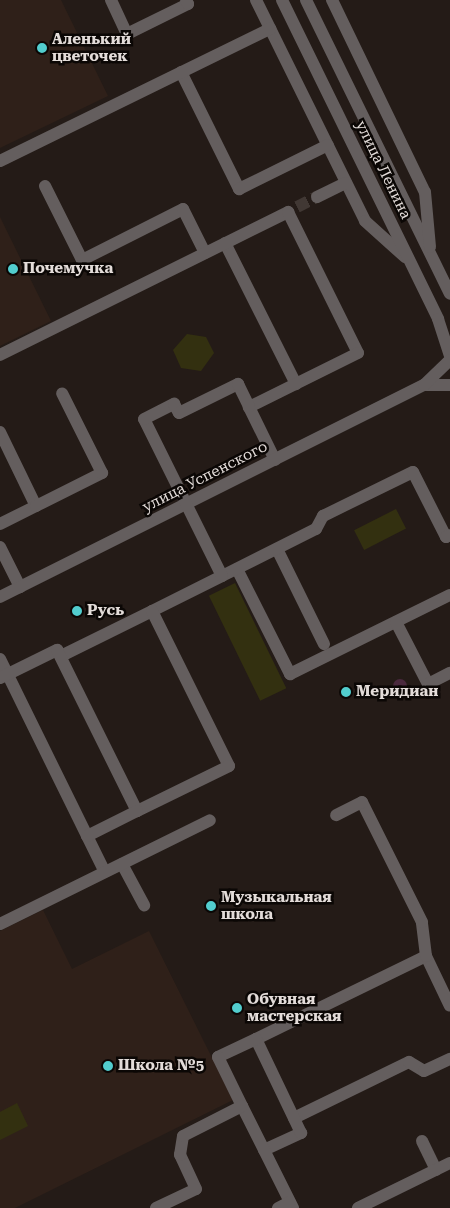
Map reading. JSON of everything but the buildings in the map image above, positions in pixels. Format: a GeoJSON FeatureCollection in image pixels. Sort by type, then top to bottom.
{"type":"FeatureCollection","features":[{"type":"Feature","properties":{"kind":"street"},"geometry":{"type":"LineString","coordinates":[[111,0],[127,34],[188,4],[186,0]]}},
{"type":"Feature","properties":{"kind":"street"},"geometry":{"type":"LineString","coordinates":[[256,0],[365,222],[409,260]]}},
{"type":"Feature","properties":{"kind":"street","name":"улица Ленина"},"geometry":{"type":"LineString","coordinates":[[282,0],[444,332],[450,358]]}},
{"type":"Feature","properties":{"kind":"street","name":"улица Ленина"},"geometry":{"type":"LineString","coordinates":[[306,0],[450,294]]}},
{"type":"Feature","properties":{"kind":"street"},"geometry":{"type":"LineString","coordinates":[[332,0],[425,192],[431,254]]}},
{"type":"Feature","properties":{"kind":"street"},"geometry":{"type":"LineString","coordinates":[[0,161],[270,29]]}},
{"type":"Feature","properties":{"kind":"street"},"geometry":{"type":"LineString","coordinates":[[181,72],[239,189],[328,145]]}},
{"type":"Feature","properties":{"kind":"street"},"geometry":{"type":"LineString","coordinates":[[316,197],[346,183]]}},
{"type":"Feature","properties":{"kind":"street"},"geometry":{"type":"LineString","coordinates":[[45,186],[82,260],[184,209],[205,253]]}},
{"type":"Feature","properties":{"kind":"street"},"geometry":{"type":"LineString","coordinates":[[0,355],[292,209],[358,353],[249,407]]}},
{"type":"Feature","properties":{"kind":"street"},"geometry":{"type":"LineString","coordinates":[[225,243],[296,384]]}},
{"type":"Feature","properties":{"kind":"street"},"geometry":{"type":"LineString","coordinates":[[424,386],[450,358]]}},
{"type":"Feature","properties":{"kind":"street"},"geometry":{"type":"LineString","coordinates":[[222,576],[144,419],[174,404],[179,413],[238,384],[275,460]]}},
{"type":"Feature","properties":{"kind":"street"},"geometry":{"type":"LineString","coordinates":[[424,386],[450,385]]}},
{"type":"Feature","properties":{"kind":"street","name":"улица Успенского"},"geometry":{"type":"LineString","coordinates":[[0,598],[424,386]]}},
{"type":"Feature","properties":{"kind":"street"},"geometry":{"type":"LineString","coordinates":[[0,524],[102,473],[62,393]]}},
{"type":"Feature","properties":{"kind":"street"},"geometry":{"type":"LineString","coordinates":[[0,432],[36,506]]}},
{"type":"Feature","properties":{"kind":"street"},"geometry":{"type":"LineString","coordinates":[[60,656],[316,529],[323,516],[413,472],[448,540]]}},
{"type":"Feature","properties":{"kind":"street"},"geometry":{"type":"LineString","coordinates":[[0,546],[20,587]]}},
{"type":"Feature","properties":{"kind":"street"},"geometry":{"type":"LineString","coordinates":[[277,549],[324,644]]}},
{"type":"Feature","properties":{"kind":"street"},"geometry":{"type":"LineString","coordinates":[[237,568],[290,674],[450,595]]}},
{"type":"Feature","properties":{"kind":"street"},"geometry":{"type":"LineString","coordinates":[[87,836],[229,766],[152,611]]}},
{"type":"Feature","properties":{"kind":"street"},"geometry":{"type":"LineString","coordinates":[[396,622],[428,684],[450,673]]}},
{"type":"Feature","properties":{"kind":"street"},"geometry":{"type":"LineString","coordinates":[[4,676],[57,650],[137,812]]}},
{"type":"Feature","properties":{"kind":"street"},"geometry":{"type":"LineString","coordinates":[[0,659],[4,676],[105,872]]}},
{"type":"Feature","properties":{"kind":"street"},"geometry":{"type":"LineString","coordinates":[[336,815],[362,802],[422,922],[426,956],[450,1006]]}},
{"type":"Feature","properties":{"kind":"street"},"geometry":{"type":"LineString","coordinates":[[0,924],[210,820]]}},
{"type":"Feature","properties":{"kind":"street"},"geometry":{"type":"LineString","coordinates":[[122,864],[144,905]]}},
{"type":"Feature","properties":{"kind":"street"},"geometry":{"type":"LineString","coordinates":[[278,1208],[292,1205],[218,1057],[426,956]]}},
{"type":"Feature","properties":{"kind":"street"},"geometry":{"type":"LineString","coordinates":[[256,1039],[301,1132],[264,1150]]}},
{"type":"Feature","properties":{"kind":"street"},"geometry":{"type":"LineString","coordinates":[[294,1118],[410,1062],[424,1071],[450,1059]]}},
{"type":"Feature","properties":{"kind":"street"},"geometry":{"type":"LineString","coordinates":[[156,1208],[196,1189],[180,1155],[183,1136],[242,1106]]}},
{"type":"Feature","properties":{"kind":"street"},"geometry":{"type":"LineString","coordinates":[[422,1141],[436,1170]]}},
{"type":"Feature","properties":{"kind":"street"},"geometry":{"type":"LineString","coordinates":[[358,1208],[450,1163]]}},
{"type":"Feature","properties":{"kind":"shaded area","name":"Аленький цветочек"},"geometry":{"type":"Polygon","coordinates":[[[0,0],[61,0],[108,96],[0,148],[0,0]]]}},
{"type":"Feature","properties":{"kind":"shaded area","name":"Почемучка"},"geometry":{"type":"Polygon","coordinates":[[[0,217],[51,321],[0,346],[0,217]]]}},
{"type":"Feature","properties":{"kind":"shaded area"},"geometry":{"type":"Polygon","coordinates":[[[187,334],[206,337],[214,353],[201,371],[181,368],[173,350],[187,334]]]}},
{"type":"Feature","properties":{"kind":"shaded area"},"geometry":{"type":"Polygon","coordinates":[[[396,509],[406,529],[364,550],[354,530],[396,509]]]}},
{"type":"Feature","properties":{"kind":"shaded area"},"geometry":{"type":"Polygon","coordinates":[[[235,583],[286,688],[260,701],[209,596],[235,583]]]}},
{"type":"Feature","properties":{"kind":"shaded area"},"geometry":{"type":"Polygon","coordinates":[[[397,679],[403,679],[407,686],[403,693],[397,693],[393,689],[393,683],[397,679]]]}},
{"type":"Feature","properties":{"kind":"shaded area","name":"Школа №5"},"geometry":{"type":"Polygon","coordinates":[[[43,910],[72,969],[149,931],[233,1100],[15,1208],[0,1208],[0,931],[43,910]]]}},
{"type":"Feature","properties":{"kind":"shaded area"},"geometry":{"type":"Polygon","coordinates":[[[17,1103],[28,1126],[0,1140],[0,1112],[17,1103]]]}},
{"type":"Feature","properties":{"kind":"tunnel"},"geometry":{"type":"LineString","coordinates":[[297,207],[317,197]]}},
{"type":"Feature","properties":{"kind":"place","name":"Аленький цветочек"},"geometry":{"type":"Point","coordinates":[42,48]}},
{"type":"Feature","properties":{"kind":"place","name":"Почемучка"},"geometry":{"type":"Point","coordinates":[13,269]}},
{"type":"Feature","properties":{"kind":"place","name":"Русь"},"geometry":{"type":"Point","coordinates":[77,611]}},
{"type":"Feature","properties":{"kind":"place","name":"Меридиан"},"geometry":{"type":"Point","coordinates":[346,692]}},
{"type":"Feature","properties":{"kind":"place","name":"Музыкальная школа"},"geometry":{"type":"Point","coordinates":[211,906]}},
{"type":"Feature","properties":{"kind":"place","name":"Обувная мастерская"},"geometry":{"type":"Point","coordinates":[237,1008]}},
{"type":"Feature","properties":{"kind":"place","name":"Школа №5"},"geometry":{"type":"Point","coordinates":[108,1066]}}]}
